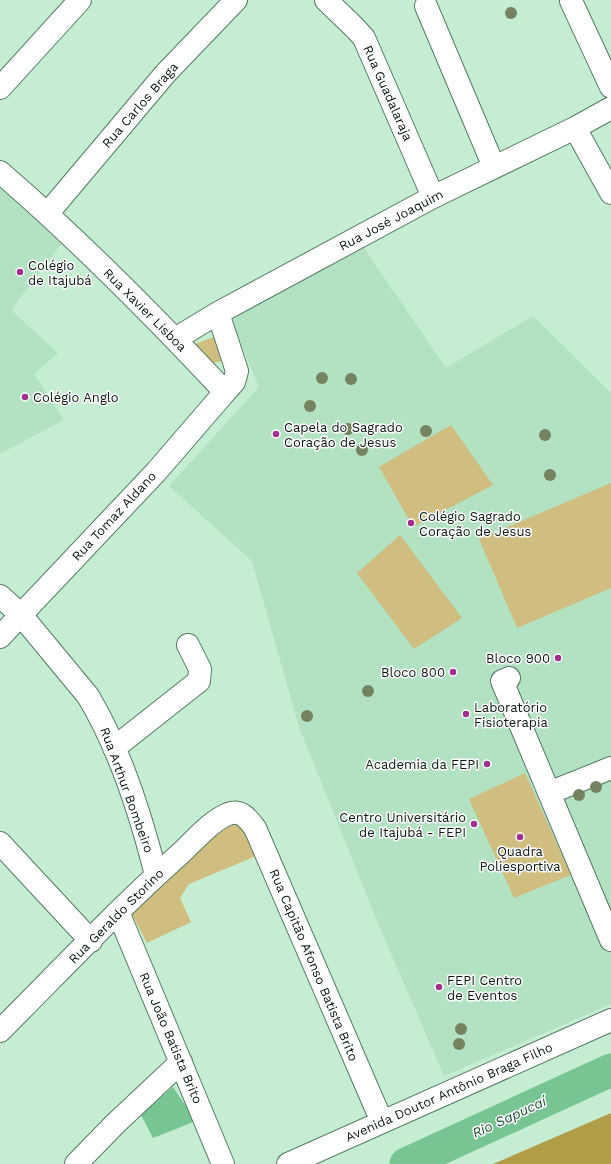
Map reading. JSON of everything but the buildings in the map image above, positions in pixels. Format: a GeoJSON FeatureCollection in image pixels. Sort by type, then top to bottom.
{"type":"FeatureCollection","features":[{"type":"Feature","properties":{"kind":"street"},"geometry":{"type":"LineString","coordinates":[[0,88],[80,0]]}},
{"type":"Feature","properties":{"kind":"street","name":"Rua Carlos Braga"},"geometry":{"type":"LineString","coordinates":[[48,213],[165,74],[236,0]]}},
{"type":"Feature","properties":{"kind":"street","name":"Rua Guadalaraja"},"geometry":{"type":"LineString","coordinates":[[326,0],[356,28],[364,38],[433,197]]}},
{"type":"Feature","properties":{"kind":"street"},"geometry":{"type":"LineString","coordinates":[[571,1],[611,87]]}},
{"type":"Feature","properties":{"kind":"street"},"geometry":{"type":"LineString","coordinates":[[426,6],[494,167]]}},
{"type":"Feature","properties":{"kind":"street","name":"Rua José Joaquim"},"geometry":{"type":"LineString","coordinates":[[175,339],[218,313],[433,197],[575,128],[611,108]]}},
{"type":"Feature","properties":{"kind":"street"},"geometry":{"type":"LineString","coordinates":[[575,128],[611,193]]}},
{"type":"Feature","properties":{"kind":"street","name":"Rua Xavier Lisboa"},"geometry":{"type":"LineString","coordinates":[[0,172],[48,213],[175,339],[224,392]]}},
{"type":"Feature","properties":{"kind":"street"},"geometry":{"type":"LineString","coordinates":[[218,313],[237,371],[234,382],[224,392]]}},
{"type":"Feature","properties":{"kind":"street","name":"Rua Tomaz Aldano"},"geometry":{"type":"LineString","coordinates":[[0,637],[156,472],[224,392]]}},
{"type":"Feature","properties":{"kind":"street","name":"Rua Arthur Bombeiro"},"geometry":{"type":"LineString","coordinates":[[0,596],[21,615],[88,696],[114,748],[147,839],[156,875]]}},
{"type":"Feature","properties":{"kind":"street"},"geometry":{"type":"LineString","coordinates":[[114,748],[199,681],[200,669],[188,645]]}},
{"type":"Feature","properties":{"kind":"street"},"geometry":{"type":"LineString","coordinates":[[509,678],[502,681],[533,743],[549,793],[611,940]]}},
{"type":"Feature","properties":{"kind":"street"},"geometry":{"type":"LineString","coordinates":[[549,793],[611,768]]}},
{"type":"Feature","properties":{"kind":"street","name":"Rua Geraldo Storino"},"geometry":{"type":"LineString","coordinates":[[0,1031],[156,875],[217,821],[229,814],[240,814]]}},
{"type":"Feature","properties":{"kind":"street","name":"Rua Capitão Afonso Batista Brito"},"geometry":{"type":"LineString","coordinates":[[240,814],[248,818],[255,828],[382,1122]]}},
{"type":"Feature","properties":{"kind":"street"},"geometry":{"type":"LineString","coordinates":[[0,843],[91,941]]}},
{"type":"Feature","properties":{"kind":"street","name":"Rua João Batista Brito"},"geometry":{"type":"LineString","coordinates":[[118,912],[224,1164]]}},
{"type":"Feature","properties":{"kind":"street","name":"Avenida Doutor Antônio Braga Filho"},"geometry":{"type":"LineString","coordinates":[[288,1164],[611,1020]]}},
{"type":"Feature","properties":{"kind":"street"},"geometry":{"type":"LineString","coordinates":[[76,1164],[116,1123],[181,1062]]}},
{"type":"Feature","properties":{"kind":"shaded area"},"geometry":{"type":"Polygon","coordinates":[[[0,187],[62,243],[11,310],[58,353],[34,374],[64,420],[0,454],[0,187]]]}},
{"type":"Feature","properties":{"kind":"shaded area"},"geometry":{"type":"Polygon","coordinates":[[[364,248],[446,368],[533,316],[611,393],[611,1004],[444,1076],[377,921],[299,727],[252,561],[169,486],[259,387],[230,317],[364,248]]]}},
{"type":"Feature","properties":{"kind":"shaded area"},"geometry":{"type":"Polygon","coordinates":[[[216,336],[226,360],[209,364],[193,345],[216,336]]]}},
{"type":"Feature","properties":{"kind":"shaded area"},"geometry":{"type":"Polygon","coordinates":[[[451,425],[493,485],[413,527],[379,467],[451,425]]]}},
{"type":"Feature","properties":{"kind":"shaded area"},"geometry":{"type":"Polygon","coordinates":[[[611,483],[611,588],[517,628],[479,539],[611,483]]]}},
{"type":"Feature","properties":{"kind":"shaded area"},"geometry":{"type":"Polygon","coordinates":[[[400,535],[462,618],[414,649],[357,573],[400,535]]]}},
{"type":"Feature","properties":{"kind":"shaded area","name":"Quadra Poliesportiva"},"geometry":{"type":"Polygon","coordinates":[[[525,773],[571,875],[514,898],[469,799],[525,773]]]}},
{"type":"Feature","properties":{"kind":"shaded area"},"geometry":{"type":"Polygon","coordinates":[[[228,823],[243,825],[256,856],[189,884],[180,898],[191,922],[147,943],[130,911],[228,823]]]}},
{"type":"Feature","properties":{"kind":"shaded area"},"geometry":{"type":"Polygon","coordinates":[[[173,1087],[196,1121],[153,1138],[141,1115],[173,1087]]]}},
{"type":"Feature","properties":{"kind":"shaded area"},"geometry":{"type":"Polygon","coordinates":[[[611,1113],[611,1164],[493,1164],[611,1113]]]}},
{"type":"Feature","properties":{"kind":"waterway","name":"Rio Sapucaí"},"geometry":{"type":"LineString","coordinates":[[406,1164],[611,1070]]}},
{"type":"Feature","properties":{"kind":"place","name":"Colégio de Itajubá"},"geometry":{"type":"Point","coordinates":[20,272]}},
{"type":"Feature","properties":{"kind":"place","name":"Colégio Anglo"},"geometry":{"type":"Point","coordinates":[25,397]}},
{"type":"Feature","properties":{"kind":"place","name":"Capela do Sagrado Coração de Jesus"},"geometry":{"type":"Point","coordinates":[276,434]}},
{"type":"Feature","properties":{"kind":"place","name":"Colégio Sagrado Coração de Jesus"},"geometry":{"type":"Point","coordinates":[411,523]}},
{"type":"Feature","properties":{"kind":"place","name":"Bloco 900"},"geometry":{"type":"Point","coordinates":[558,658]}},
{"type":"Feature","properties":{"kind":"place","name":"Bloco 800"},"geometry":{"type":"Point","coordinates":[453,672]}},
{"type":"Feature","properties":{"kind":"place","name":"Laboratório Fisioterapia"},"geometry":{"type":"Point","coordinates":[466,714]}},
{"type":"Feature","properties":{"kind":"place","name":"Academia da FEPI"},"geometry":{"type":"Point","coordinates":[487,764]}},
{"type":"Feature","properties":{"kind":"place","name":"Centro Universitário de Itajubá - FEPI"},"geometry":{"type":"Point","coordinates":[474,824]}},
{"type":"Feature","properties":{"kind":"place","name":"Quadra Poliesportiva"},"geometry":{"type":"Point","coordinates":[520,837]}},
{"type":"Feature","properties":{"kind":"place","name":"FEPI Centro de Eventos"},"geometry":{"type":"Point","coordinates":[439,987]}}]}
